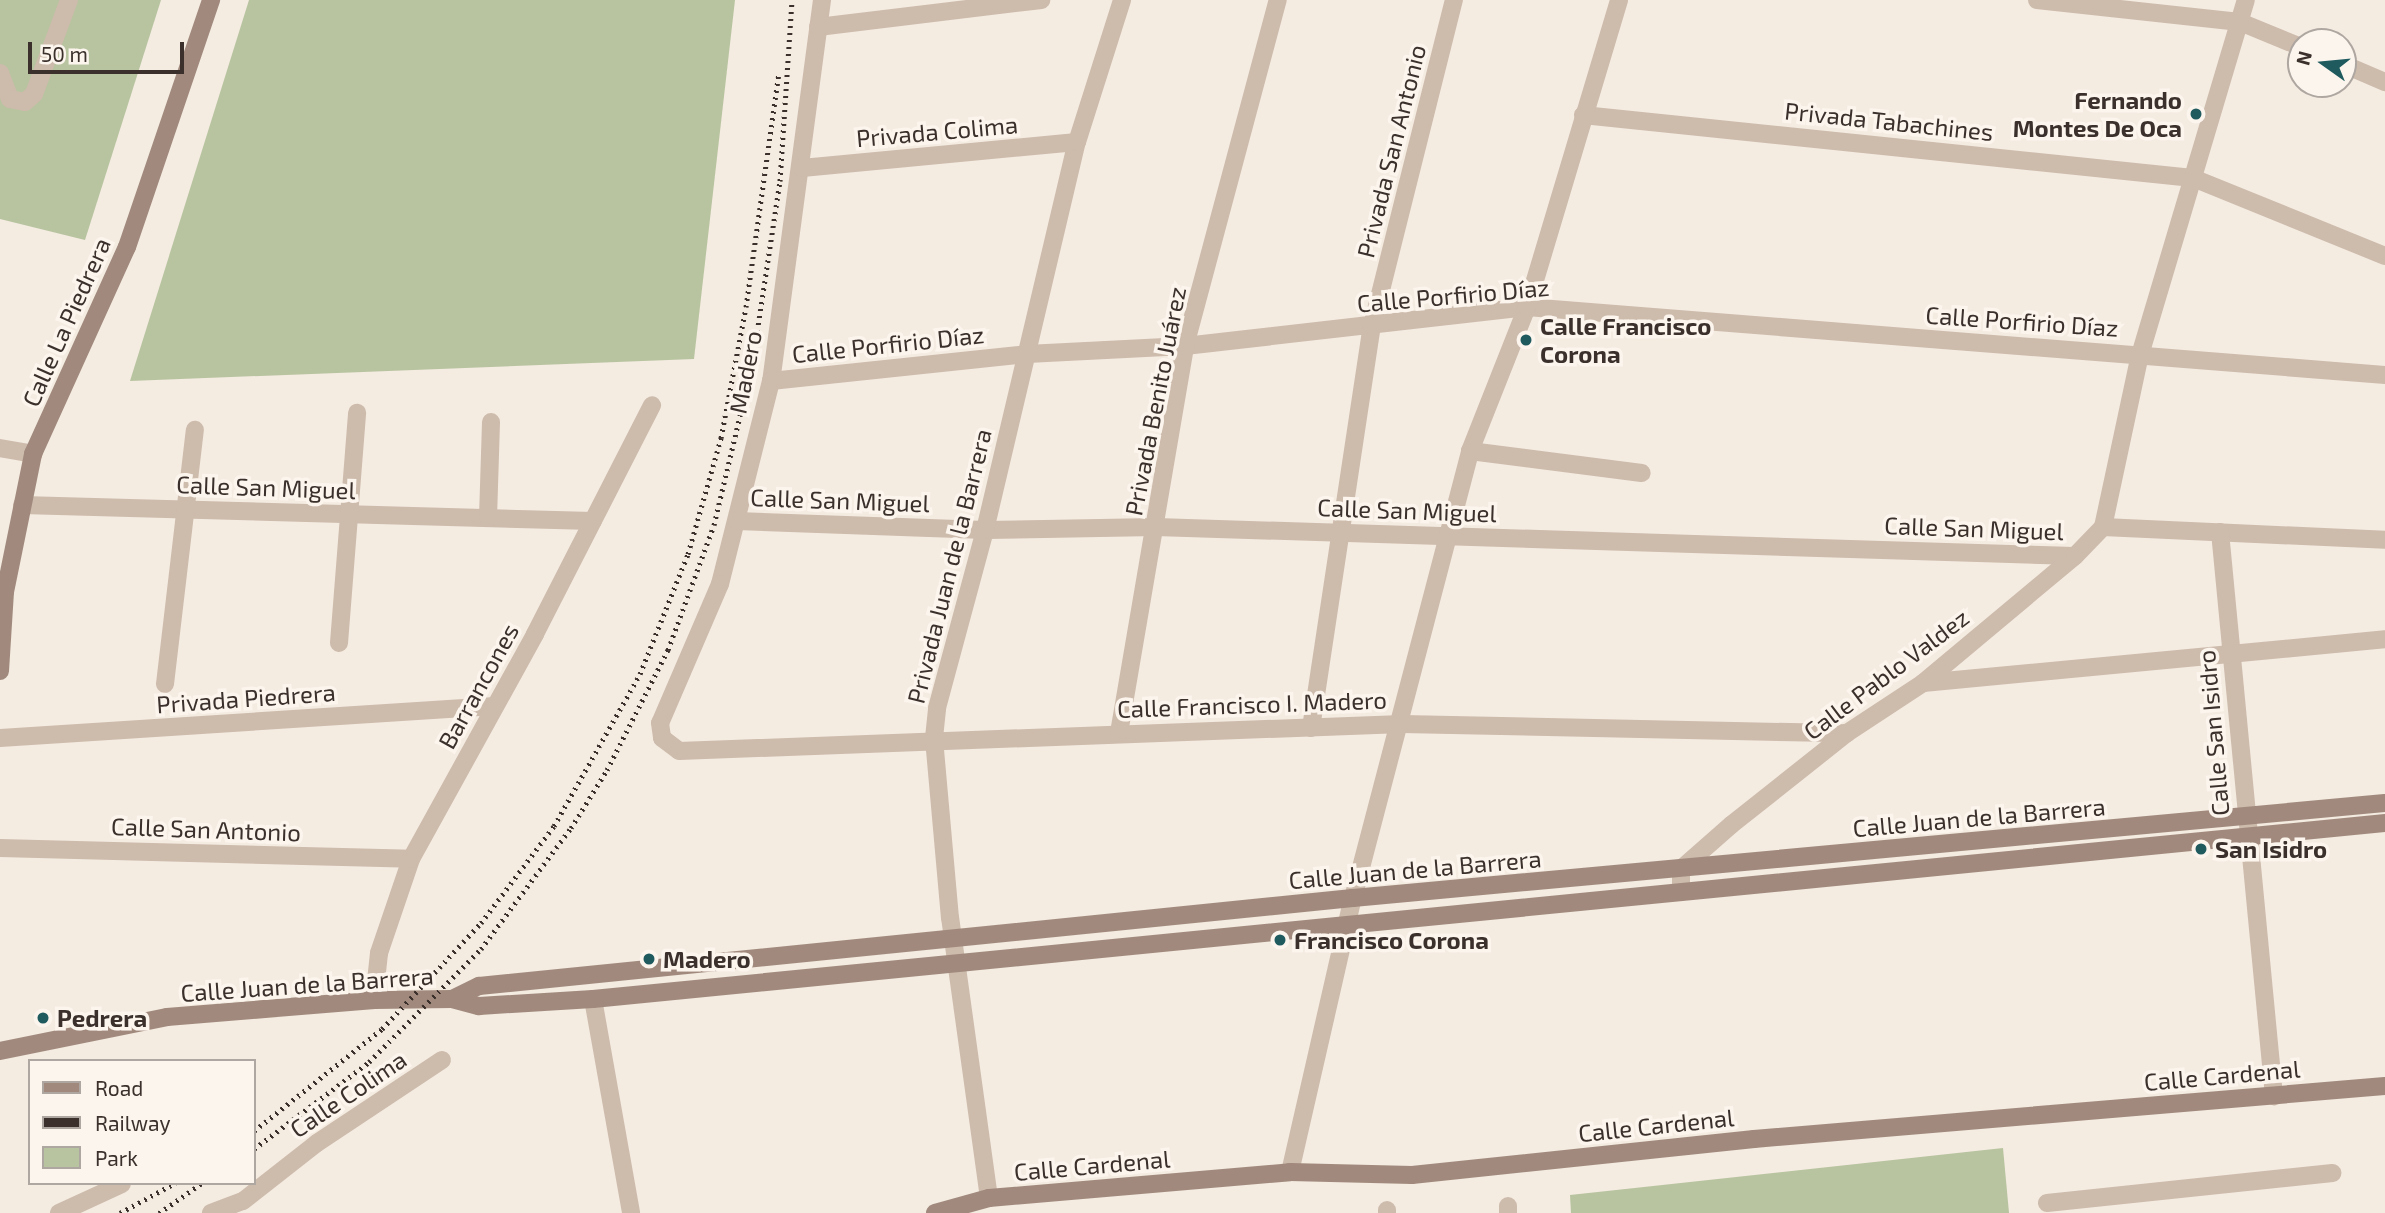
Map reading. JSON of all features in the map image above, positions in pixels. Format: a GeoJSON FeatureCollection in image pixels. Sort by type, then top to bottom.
{"type":"FeatureCollection","features":[{"type":"Feature","properties":{"kind":"main road","name":"Calle La Piedrera"},"geometry":{"type":"LineString","coordinates":[[0,671],[5,592],[33,454],[127,247],[211,0]]}},
{"type":"Feature","properties":{"kind":"main road","name":"Calle Juan de la Barrera"},"geometry":{"type":"LineString","coordinates":[[452,999],[479,986],[953,942],[1353,898],[2385,803]]}},
{"type":"Feature","properties":{"kind":"main road","name":"Calle Juan de la Barrera"},"geometry":{"type":"LineString","coordinates":[[0,1051],[167,1017],[374,1000],[452,999],[479,1006],[593,999],[1681,892],[2248,840],[2385,823]]}},
{"type":"Feature","properties":{"kind":"main road","name":"Calle Cardenal"},"geometry":{"type":"LineString","coordinates":[[934,1213],[989,1198],[1290,1172],[1412,1175],[1754,1139],[2385,1086]]}},
{"type":"Feature","properties":{"kind":"street"},"geometry":{"type":"LineString","coordinates":[[0,72],[10,99],[25,102],[34,94],[69,0]]}},
{"type":"Feature","properties":{"kind":"street","name":"Madero"},"geometry":{"type":"LineString","coordinates":[[662,738],[660,723],[697,645],[737,521],[771,381],[802,168],[822,0]]}},
{"type":"Feature","properties":{"kind":"street"},"geometry":{"type":"LineString","coordinates":[[818,27],[964,5],[1041,0]]}},
{"type":"Feature","properties":{"kind":"street","name":"Privada Juan de la Barrera"},"geometry":{"type":"LineString","coordinates":[[989,1198],[955,962],[934,738],[940,694],[985,530],[1077,142],[1122,0]]}},
{"type":"Feature","properties":{"kind":"street","name":"Privada Benito Juárez"},"geometry":{"type":"LineString","coordinates":[[1119,733],[1185,346],[1278,0]]}},
{"type":"Feature","properties":{"kind":"street","name":"Privada San Antonio"},"geometry":{"type":"LineString","coordinates":[[1311,729],[1372,326],[1454,0]]}},
{"type":"Feature","properties":{"kind":"street"},"geometry":{"type":"LineString","coordinates":[[1290,1172],[1350,925],[1353,898],[1402,724],[1470,451],[1527,307],[1619,0]]}},
{"type":"Feature","properties":{"kind":"street"},"geometry":{"type":"LineString","coordinates":[[2038,0],[2240,22],[2287,41]]}},
{"type":"Feature","properties":{"kind":"street"},"geometry":{"type":"LineString","coordinates":[[2246,0],[2140,355],[2103,527],[2385,540]]}},
{"type":"Feature","properties":{"kind":"street"},"geometry":{"type":"LineString","coordinates":[[2357,70],[2385,82]]}},
{"type":"Feature","properties":{"kind":"street","name":"Privada Tabachines"},"geometry":{"type":"LineString","coordinates":[[1583,115],[2193,178],[2385,256]]}},
{"type":"Feature","properties":{"kind":"street","name":"Privada Colima"},"geometry":{"type":"LineString","coordinates":[[802,168],[1077,142]]}},
{"type":"Feature","properties":{"kind":"street","name":"Calle Porfirio Díaz"},"geometry":{"type":"LineString","coordinates":[[771,381],[1027,354],[1185,346],[1527,307],[2385,375]]}},
{"type":"Feature","properties":{"kind":"street","name":"Barrancones"},"geometry":{"type":"LineString","coordinates":[[374,1000],[379,953],[411,859],[495,706],[652,405]]}},
{"type":"Feature","properties":{"kind":"street"},"geometry":{"type":"LineString","coordinates":[[339,643],[357,413]]}},
{"type":"Feature","properties":{"kind":"street"},"geometry":{"type":"LineString","coordinates":[[488,518],[491,422]]}},
{"type":"Feature","properties":{"kind":"street"},"geometry":{"type":"LineString","coordinates":[[165,684],[188,509],[195,430]]}},
{"type":"Feature","properties":{"kind":"street"},"geometry":{"type":"LineString","coordinates":[[0,448],[33,454]]}},
{"type":"Feature","properties":{"kind":"street"},"geometry":{"type":"LineString","coordinates":[[1470,451],[1643,473]]}},
{"type":"Feature","properties":{"kind":"street","name":"Calle San Miguel"},"geometry":{"type":"LineString","coordinates":[[22,505],[593,521]]}},
{"type":"Feature","properties":{"kind":"street","name":"Calle San Miguel"},"geometry":{"type":"LineString","coordinates":[[737,521],[985,530],[1156,527],[2075,556]]}},
{"type":"Feature","properties":{"kind":"street","name":"Calle Pablo Valdez"},"geometry":{"type":"LineString","coordinates":[[1681,869],[1847,733],[1923,683],[2075,556],[2103,527]]}},
{"type":"Feature","properties":{"kind":"street","name":"Calle San Isidro"},"geometry":{"type":"LineString","coordinates":[[2220,532],[2274,1096]]}},
{"type":"Feature","properties":{"kind":"street"},"geometry":{"type":"LineString","coordinates":[[1923,683],[2385,639]]}},
{"type":"Feature","properties":{"kind":"street","name":"Privada Piedrera"},"geometry":{"type":"LineString","coordinates":[[0,738],[495,706]]}},
{"type":"Feature","properties":{"kind":"street","name":"Calle Francisco I. Madero"},"geometry":{"type":"LineString","coordinates":[[662,738],[679,751],[934,738],[1311,729],[1402,724],[1847,733]]}},
{"type":"Feature","properties":{"kind":"street","name":"Calle San Antonio"},"geometry":{"type":"LineString","coordinates":[[0,848],[411,859]]}},
{"type":"Feature","properties":{"kind":"street"},"geometry":{"type":"LineString","coordinates":[[1681,869],[1681,892]]}},
{"type":"Feature","properties":{"kind":"street"},"geometry":{"type":"LineString","coordinates":[[593,999],[631,1213]]}},
{"type":"Feature","properties":{"kind":"street","name":"Calle Colima"},"geometry":{"type":"LineString","coordinates":[[211,1213],[245,1207],[317,1143],[442,1060]]}},
{"type":"Feature","properties":{"kind":"street"},"geometry":{"type":"LineString","coordinates":[[2047,1203],[2123,1204],[2332,1173]]}},
{"type":"Feature","properties":{"kind":"street"},"geometry":{"type":"LineString","coordinates":[[59,1213],[120,1185]]}},
{"type":"Feature","properties":{"kind":"green space"},"geometry":{"type":"Polygon","coordinates":[[[0,0],[161,0],[85,240],[0,219],[0,0]]]}},
{"type":"Feature","properties":{"kind":"green space"},"geometry":{"type":"Polygon","coordinates":[[[249,0],[735,0],[694,359],[130,381],[249,0]]]}},
{"type":"Feature","properties":{"kind":"green space"},"geometry":{"type":"Polygon","coordinates":[[[2003,1148],[2009,1213],[1571,1213],[1570,1195],[2003,1148]]]}},
{"type":"Feature","properties":{"kind":"railway"},"geometry":{"type":"LineString","coordinates":[[256,1147],[369,1062],[481,949],[571,828],[607,770],[668,650],[714,525],[752,366],[780,181],[792,0]]}},
{"type":"Feature","properties":{"kind":"railway"},"geometry":{"type":"LineString","coordinates":[[256,1129],[382,1029],[481,923],[554,826],[640,674],[688,554],[721,438],[746,307],[779,73]]}},
{"type":"Feature","properties":{"kind":"railway"},"geometry":{"type":"LineString","coordinates":[[120,1213],[171,1185]]}},
{"type":"Feature","properties":{"kind":"railway"},"geometry":{"type":"LineString","coordinates":[[159,1213],[199,1185]]}},
{"type":"Feature","properties":{"kind":"place","name":"Fernando Montes De Oca"},"geometry":{"type":"Point","coordinates":[2196,114]}},
{"type":"Feature","properties":{"kind":"place","name":"Calle Francisco Corona"},"geometry":{"type":"Point","coordinates":[1526,340]}},
{"type":"Feature","properties":{"kind":"place","name":"San Isidro"},"geometry":{"type":"Point","coordinates":[2201,849]}},
{"type":"Feature","properties":{"kind":"place","name":"Francisco Corona"},"geometry":{"type":"Point","coordinates":[1280,940]}},
{"type":"Feature","properties":{"kind":"place","name":"Madero"},"geometry":{"type":"Point","coordinates":[649,959]}},
{"type":"Feature","properties":{"kind":"place","name":"Pedrera"},"geometry":{"type":"Point","coordinates":[43,1018]}}]}
